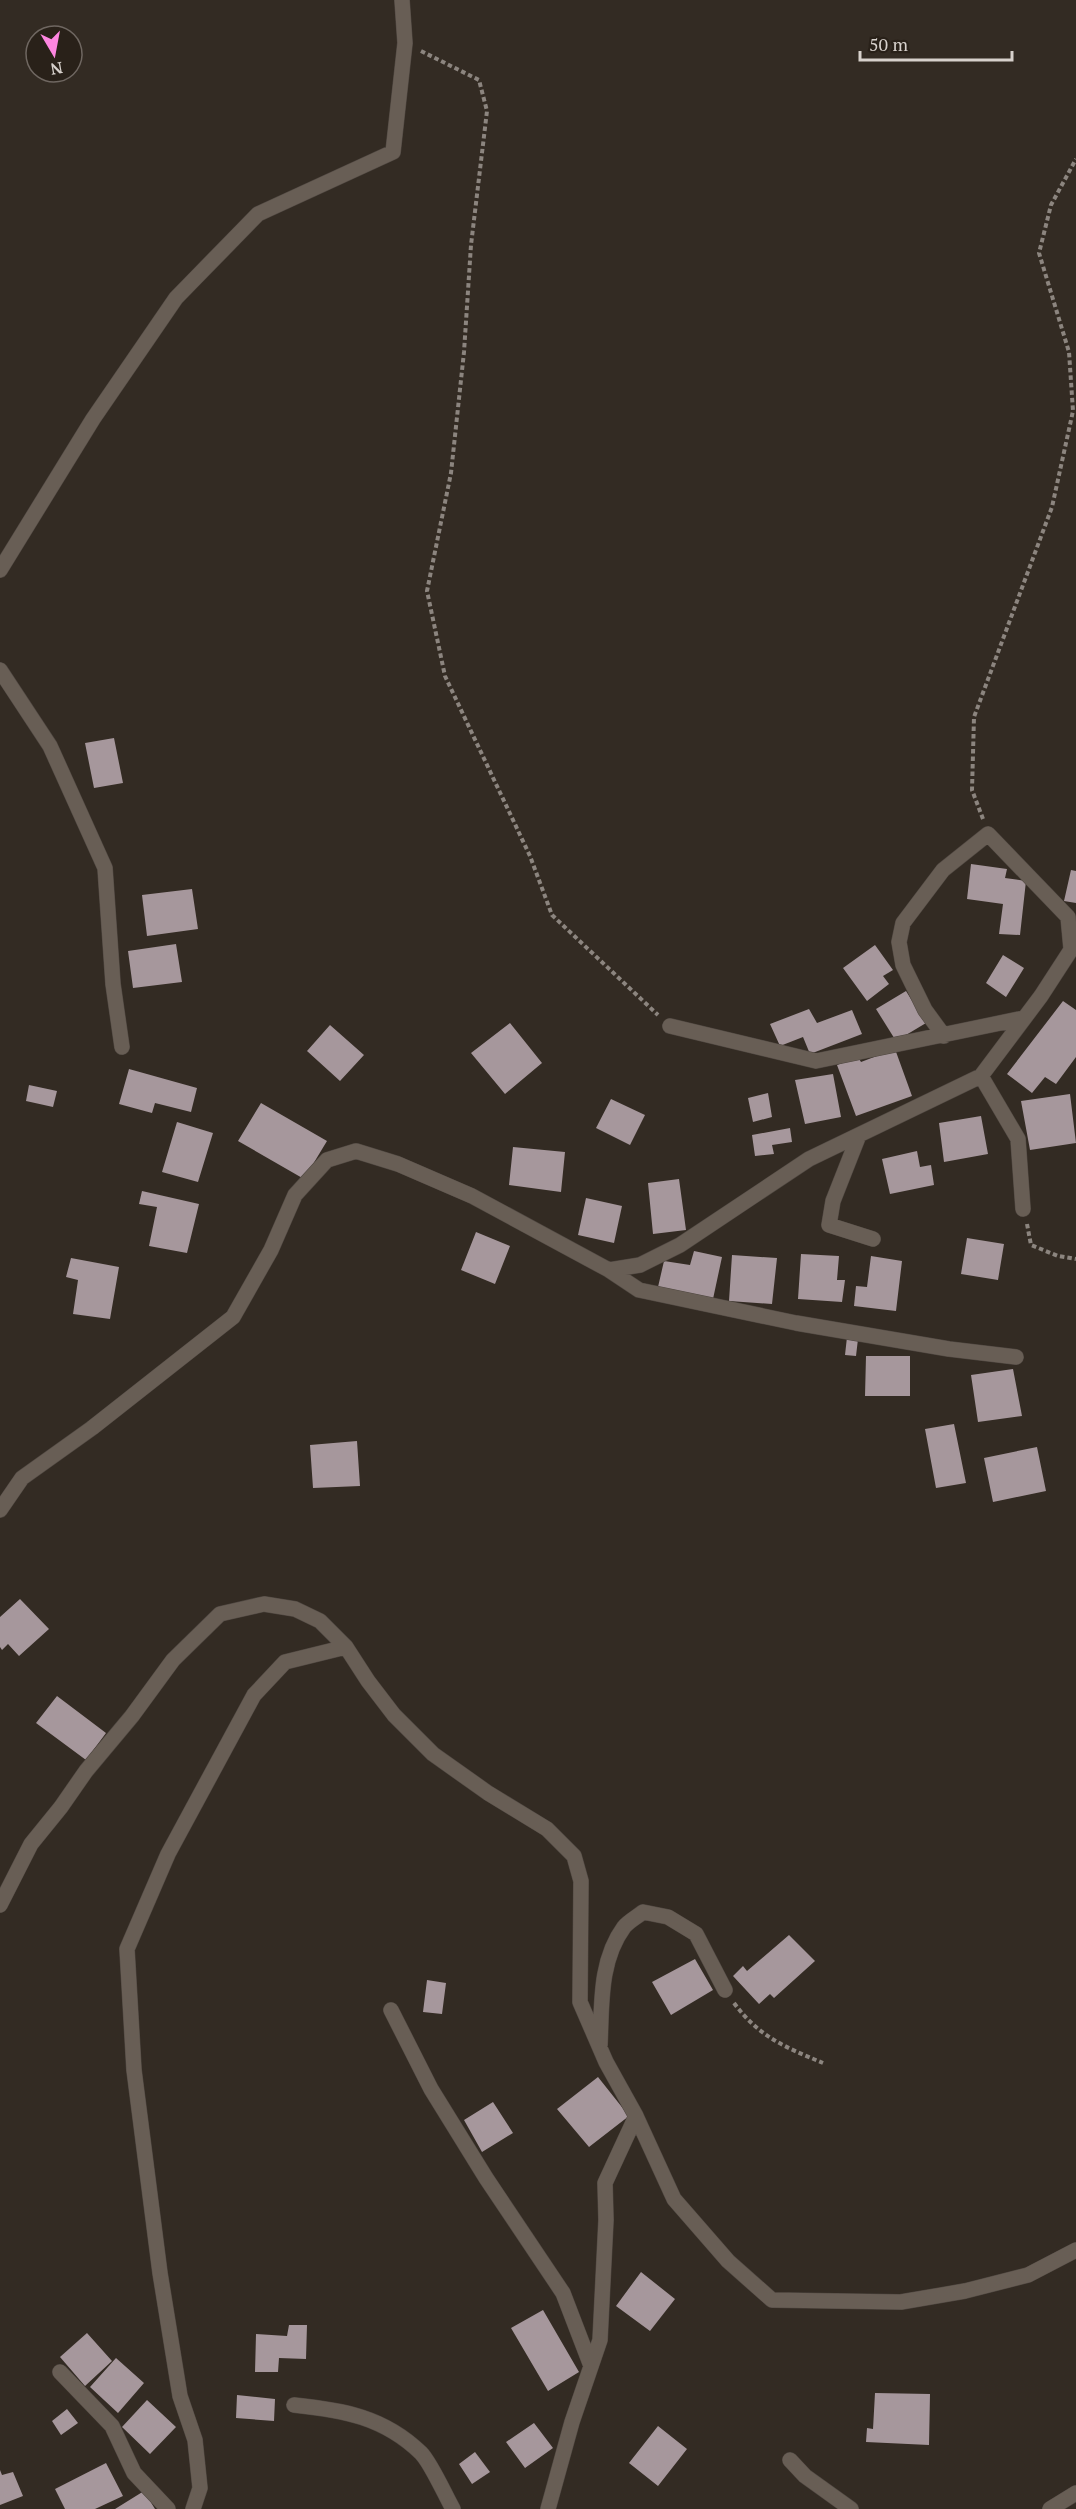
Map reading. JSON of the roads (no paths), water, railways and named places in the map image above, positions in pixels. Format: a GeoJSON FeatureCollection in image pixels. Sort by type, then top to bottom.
{"type":"FeatureCollection","features":[{"type":"Feature","properties":{"kind":"street"},"geometry":{"type":"LineString","coordinates":[[0,570],[87,429],[176,298],[258,214],[393,152],[405,43],[402,0]]}},
{"type":"Feature","properties":{"kind":"street"},"geometry":{"type":"LineString","coordinates":[[0,670],[50,746],[105,868],[113,984],[122,1047]]}},
{"type":"Feature","properties":{"kind":"street"},"geometry":{"type":"LineString","coordinates":[[609,1270],[640,1265],[680,1245],[809,1159],[981,1076],[1074,946],[1068,917],[988,834],[943,870],[903,923],[899,942],[903,965],[925,1010],[944,1036]]}},
{"type":"Feature","properties":{"kind":"street"},"geometry":{"type":"LineString","coordinates":[[670,1026],[816,1061],[1024,1018]]}},
{"type":"Feature","properties":{"kind":"street"},"geometry":{"type":"LineString","coordinates":[[981,1076],[1018,1139],[1023,1209]]}},
{"type":"Feature","properties":{"kind":"street"},"geometry":{"type":"LineString","coordinates":[[859,1135],[833,1201],[829,1225],[873,1239]]}},
{"type":"Feature","properties":{"kind":"street"},"geometry":{"type":"LineString","coordinates":[[0,1510],[22,1479],[92,1428],[233,1317],[271,1250],[295,1195],[327,1160],[356,1151],[398,1164],[472,1196],[609,1270],[639,1290],[796,1323],[1016,1358]]}},
{"type":"Feature","properties":{"kind":"street"},"geometry":{"type":"LineString","coordinates":[[0,1905],[32,1844],[173,1660],[220,1614],[264,1604],[295,1609],[320,1621],[346,1647],[394,1715],[433,1754],[488,1793],[547,1829],[574,1856],[581,1881],[580,2002],[600,2048],[636,2116],[674,2199],[728,2262],[772,2300],[901,2302],[965,2291],[1028,2275],[1076,2250]]}},
{"type":"Feature","properties":{"kind":"street"},"geometry":{"type":"LineString","coordinates":[[193,2509],[200,2488],[196,2450],[180,2396],[160,2273],[134,2070],[127,1949],[168,1854],[254,1695],[285,1662],[346,1647]]}},
{"type":"Feature","properties":{"kind":"street"},"geometry":{"type":"LineString","coordinates":[[600,2048],[602,1992],[608,1955],[625,1925],[643,1912],[668,1917],[696,1934],[725,1990]]}},
{"type":"Feature","properties":{"kind":"street"},"geometry":{"type":"LineString","coordinates":[[391,2010],[431,2089],[486,2178],[562,2293],[591,2366]]}},
{"type":"Feature","properties":{"kind":"street"},"geometry":{"type":"LineString","coordinates":[[548,2509],[572,2422],[600,2340],[606,2220],[605,2183],[636,2116]]}},
{"type":"Feature","properties":{"kind":"street"},"geometry":{"type":"LineString","coordinates":[[60,2372],[112,2426],[134,2473],[168,2509]]}},
{"type":"Feature","properties":{"kind":"street"},"geometry":{"type":"LineString","coordinates":[[294,2405],[338,2409],[379,2422],[422,2454],[453,2509]]}},
{"type":"Feature","properties":{"kind":"street"},"geometry":{"type":"LineString","coordinates":[[790,2460],[805,2476],[851,2509]]}},
{"type":"Feature","properties":{"kind":"street"},"geometry":{"type":"LineString","coordinates":[[1050,2509],[1076,2493]]}}]}
